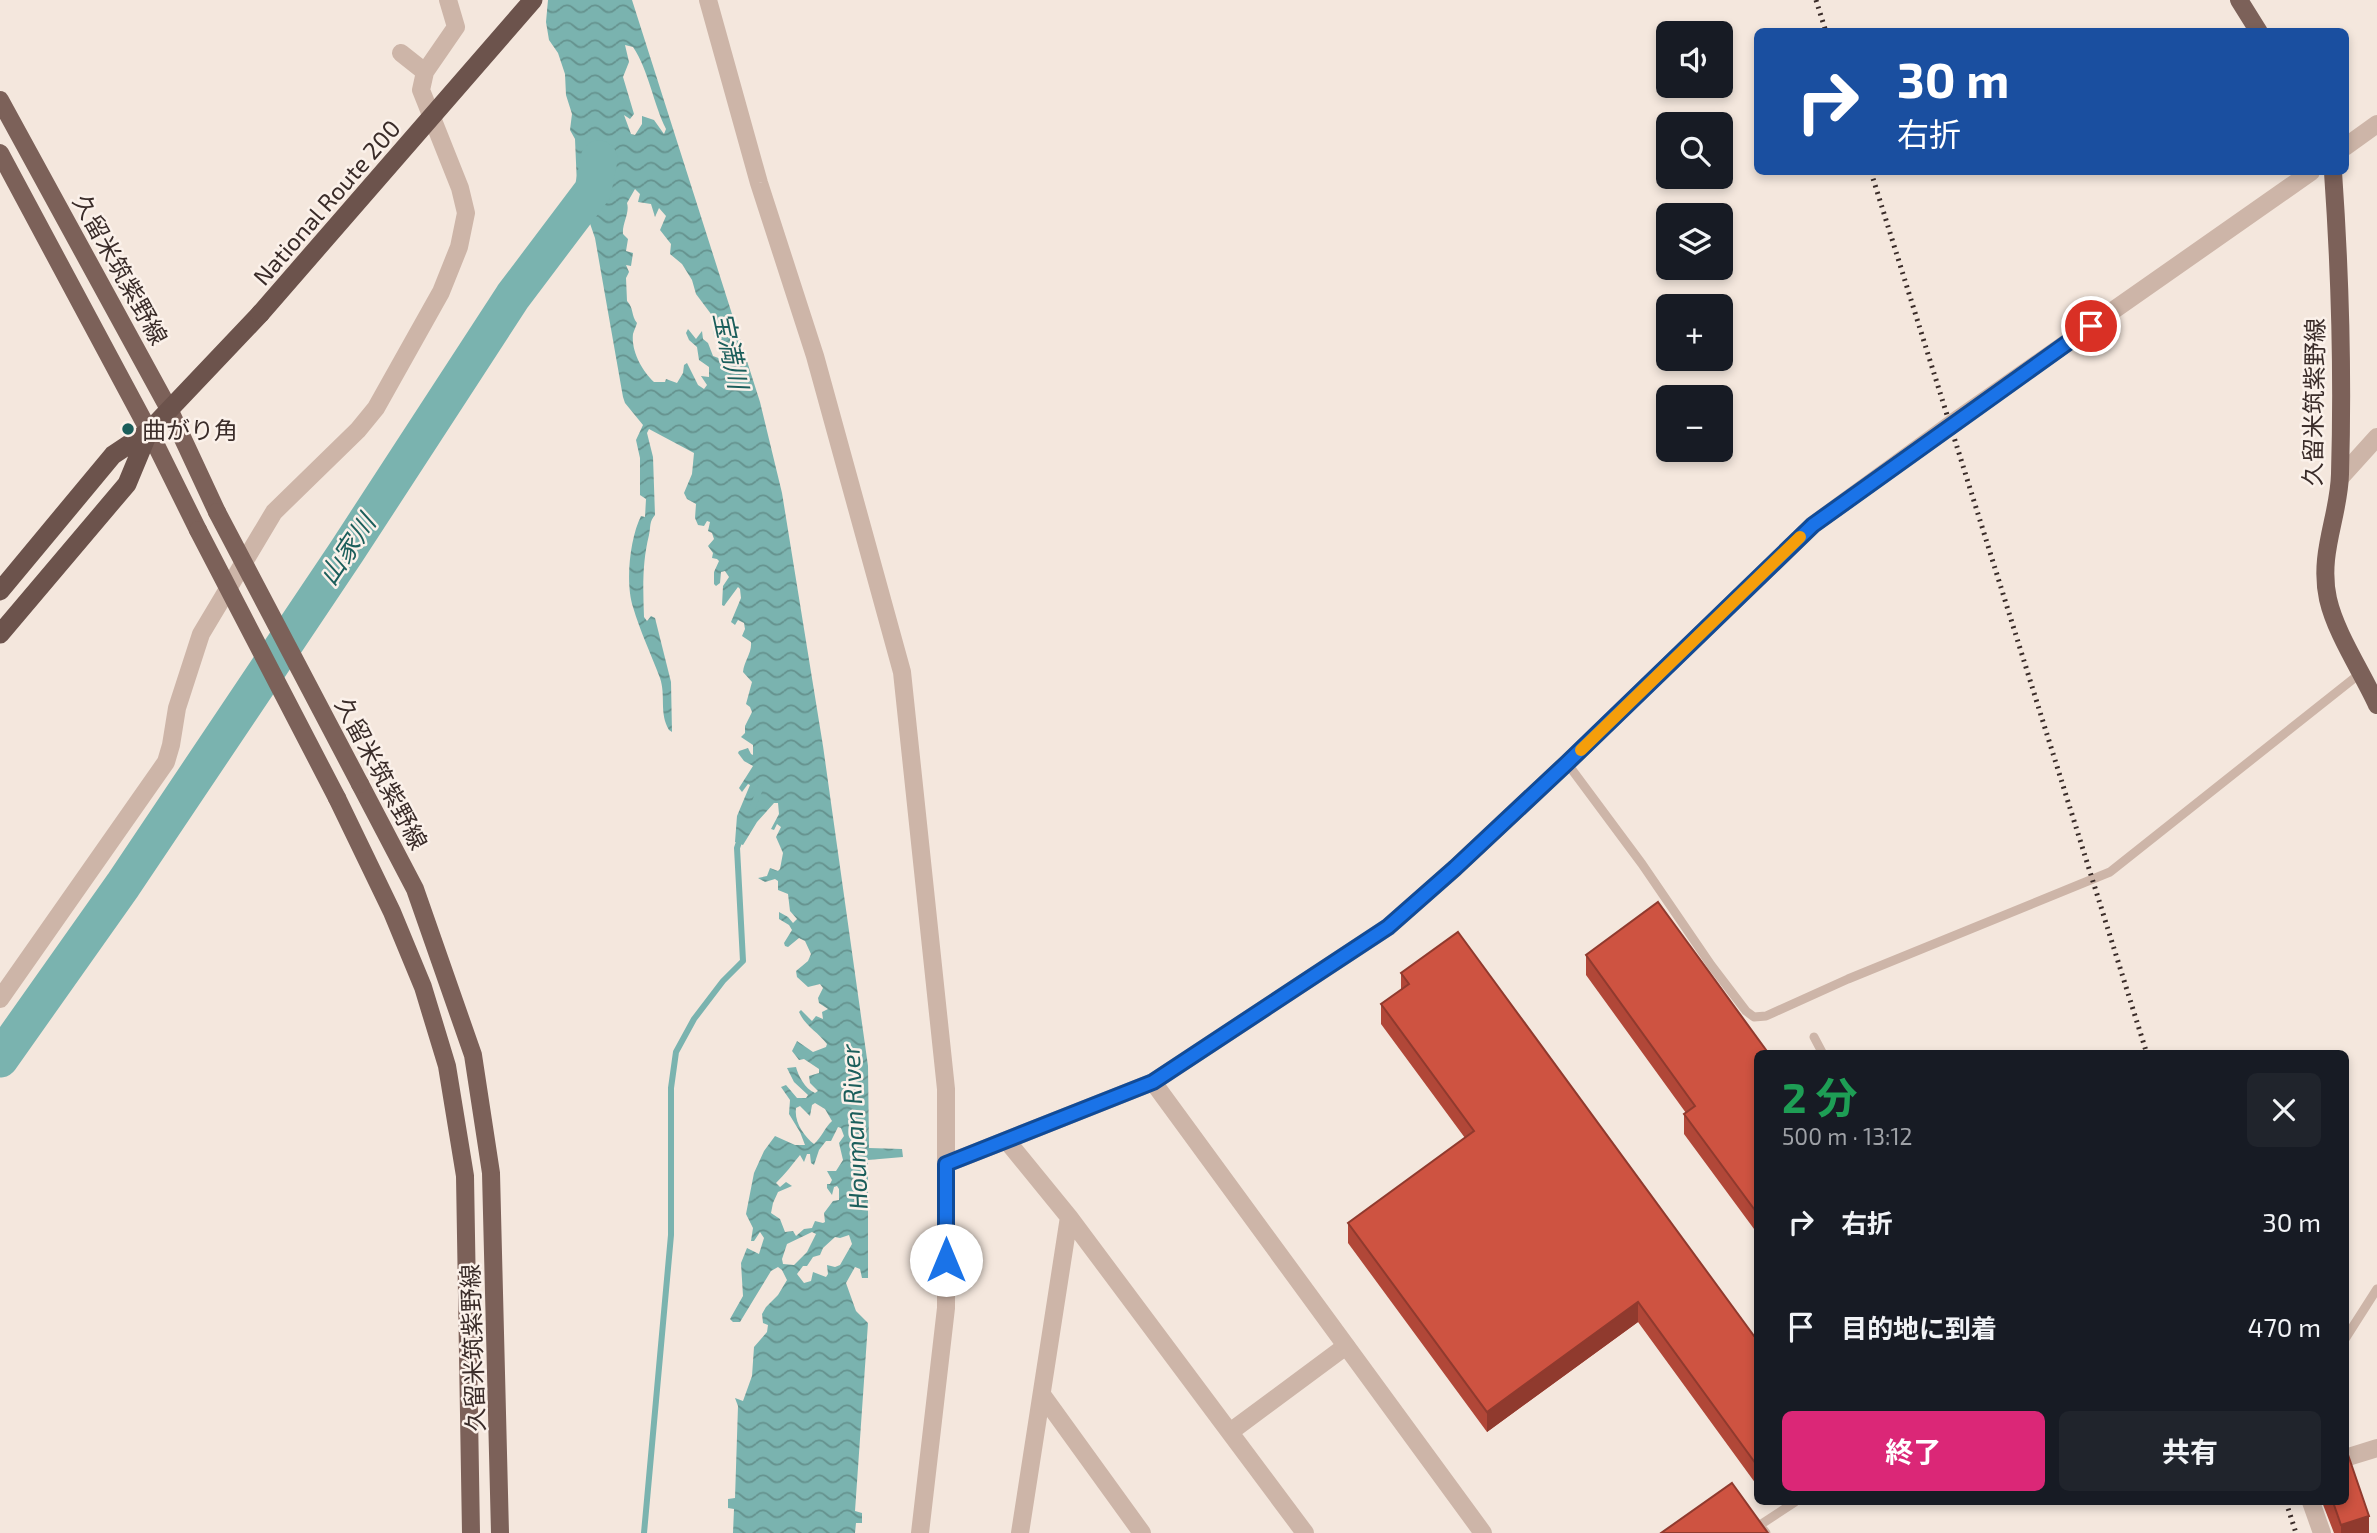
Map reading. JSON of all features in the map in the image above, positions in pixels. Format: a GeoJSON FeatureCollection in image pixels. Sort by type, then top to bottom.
{"type":"FeatureCollection","features":[{"type":"Feature","properties":{"kind":"highway","name":"National Route 200"},"geometry":{"type":"LineString","coordinates":[[0,591],[113,455],[149,431],[170,411],[260,314],[533,0]]}},
{"type":"Feature","properties":{"kind":"highway","name":"National Route 200"},"geometry":{"type":"LineString","coordinates":[[0,634],[127,484],[149,431]]}},
{"type":"Feature","properties":{"kind":"main road"},"geometry":{"type":"LineString","coordinates":[[2239,0],[2256,28]]}},
{"type":"Feature","properties":{"kind":"main road","name":"久留米筑紫野線"},"geometry":{"type":"LineString","coordinates":[[0,100],[170,411],[217,512],[415,889],[473,1055],[491,1173],[500,1533]]}},
{"type":"Feature","properties":{"kind":"main road","name":"久留米筑紫野線"},"geometry":{"type":"LineString","coordinates":[[0,153],[149,431],[337,798],[398,925],[423,987],[447,1066],[465,1176],[471,1533]]}},
{"type":"Feature","properties":{"kind":"main road","name":"久留米筑紫野線"},"geometry":{"type":"LineString","coordinates":[[2333,175],[2341,341],[2340,478],[2325,561],[2328,599],[2343,639],[2377,705]]}},
{"type":"Feature","properties":{"kind":"street"},"geometry":{"type":"LineString","coordinates":[[0,999],[166,762],[177,708],[201,634],[274,512],[358,430],[376,408],[442,292],[460,247],[466,213],[460,188],[421,90],[425,72],[456,27],[448,0]]}},
{"type":"Feature","properties":{"kind":"street"},"geometry":{"type":"LineString","coordinates":[[708,0],[759,183],[819,369],[902,672],[946,1089],[946,1308],[920,1533]]}},
{"type":"Feature","properties":{"kind":"street"},"geometry":{"type":"LineString","coordinates":[[401,53],[425,72]]}},
{"type":"Feature","properties":{"kind":"street"},"geometry":{"type":"LineString","coordinates":[[2349,144],[2377,124]]}},
{"type":"Feature","properties":{"kind":"street"},"geometry":{"type":"LineString","coordinates":[[946,1164],[1153,1082],[1388,927],[1567,763],[1813,525],[1958,419],[2307,175]]}},
{"type":"Feature","properties":{"kind":"street"},"geometry":{"type":"LineString","coordinates":[[2340,478],[2377,437]]}},
{"type":"Feature","properties":{"kind":"street"},"geometry":{"type":"LineString","coordinates":[[1153,1082],[1483,1533]]}},
{"type":"Feature","properties":{"kind":"street"},"geometry":{"type":"LineString","coordinates":[[1007,1140],[1069,1217],[1305,1533]]}},
{"type":"Feature","properties":{"kind":"street"},"geometry":{"type":"LineString","coordinates":[[1020,1533],[1069,1217]]}},
{"type":"Feature","properties":{"kind":"street"},"geometry":{"type":"LineString","coordinates":[[1230,1432],[1346,1346]]}},
{"type":"Feature","properties":{"kind":"street"},"geometry":{"type":"LineString","coordinates":[[1042,1395],[1142,1533]]}},
{"type":"Feature","properties":{"kind":"street"},"geometry":{"type":"LineString","coordinates":[[2349,1457],[2377,1448]]}},
{"type":"Feature","properties":{"kind":"street"},"geometry":{"type":"LineString","coordinates":[[2312,1505],[2322,1533]]}},
{"type":"Feature","properties":{"kind":"lane"},"geometry":{"type":"LineString","coordinates":[[1567,763],[1643,864],[1711,965],[1746,1011],[1754,1017],[1766,1016],[1848,979],[2110,872],[2362,672]]}},
{"type":"Feature","properties":{"kind":"lane"},"geometry":{"type":"LineString","coordinates":[[1814,1037],[1821,1050]]}},
{"type":"Feature","properties":{"kind":"lane"},"geometry":{"type":"LineString","coordinates":[[2349,1333],[2377,1289]]}},
{"type":"Feature","properties":{"kind":"lane"},"geometry":{"type":"LineString","coordinates":[[1766,1533],[1760,1525],[1790,1505]]}},
{"type":"Feature","properties":{"kind":"water"},"geometry":{"type":"Polygon","coordinates":[[[548,0],[632,0],[760,402],[782,493],[823,746],[868,1066],[869,1148],[902,1149],[903,1157],[868,1160],[868,1278],[862,1278],[860,1269],[855,1267],[846,1283],[856,1311],[868,1323],[855,1511],[862,1513],[862,1523],[856,1523],[855,1533],[733,1533],[734,1509],[728,1508],[728,1499],[735,1498],[738,1406],[735,1398],[743,1401],[752,1376],[754,1347],[767,1332],[768,1325],[763,1323],[762,1314],[787,1280],[778,1267],[771,1271],[740,1322],[730,1319],[743,1296],[741,1263],[747,1248],[759,1254],[764,1238],[760,1232],[754,1241],[751,1241],[753,1228],[746,1214],[754,1173],[764,1151],[775,1136],[795,1145],[805,1145],[789,1114],[790,1100],[781,1087],[786,1085],[797,1098],[806,1098],[808,1095],[794,1082],[787,1068],[796,1067],[808,1088],[815,1093],[818,1091],[810,1083],[809,1076],[819,1073],[819,1069],[804,1059],[799,1060],[792,1051],[797,1041],[813,1052],[826,1047],[827,1044],[799,1012],[801,1010],[812,1021],[816,1016],[823,1019],[822,1012],[828,1009],[819,1003],[818,998],[823,988],[820,984],[808,987],[797,977],[796,971],[808,961],[811,954],[805,941],[799,938],[788,947],[785,946],[784,943],[792,930],[779,919],[779,912],[793,923],[797,919],[790,911],[788,894],[778,890],[778,881],[775,879],[765,882],[758,878],[767,876],[770,868],[778,871],[780,869],[783,853],[776,837],[781,827],[777,824],[774,830],[771,829],[779,814],[778,803],[774,803],[757,822],[743,845],[735,842],[737,816],[750,785],[742,792],[739,788],[753,766],[744,761],[738,753],[748,748],[753,755],[753,745],[741,737],[752,712],[746,704],[752,682],[743,672],[751,642],[742,636],[744,623],[738,620],[735,625],[731,622],[741,598],[740,589],[738,587],[724,606],[722,605],[723,586],[729,577],[725,571],[721,572],[720,583],[716,586],[714,584],[714,572],[719,561],[712,558],[713,553],[708,546],[714,539],[708,531],[710,522],[707,521],[704,526],[698,525],[695,518],[696,504],[687,499],[684,493],[692,474],[694,453],[649,429],[647,433],[653,457],[655,515],[651,522],[645,556],[644,617],[647,621],[651,616],[655,618],[671,682],[672,732],[666,724],[660,678],[636,616],[629,586],[634,536],[641,516],[645,517],[646,499],[640,495],[640,458],[636,440],[643,425],[623,397],[595,238],[577,186],[575,139],[570,130],[572,114],[566,95],[565,74],[558,53],[549,40],[546,22],[548,0]],[[625,45],[629,62],[623,77],[634,114],[630,119],[624,115],[631,134],[635,135],[642,124],[642,116],[654,120],[664,134],[666,129],[643,66],[633,47],[625,45]],[[635,189],[627,203],[623,234],[628,239],[626,251],[633,253],[631,266],[626,265],[629,272],[626,278],[627,301],[637,323],[633,340],[638,360],[654,382],[665,382],[666,379],[677,383],[687,363],[698,385],[704,389],[707,385],[701,376],[709,377],[709,367],[699,360],[697,347],[686,333],[688,329],[696,339],[702,331],[703,339],[708,343],[713,356],[721,359],[723,353],[714,335],[711,314],[696,294],[692,280],[682,264],[670,254],[671,244],[660,230],[666,216],[659,208],[655,217],[651,204],[638,202],[640,194],[635,189]],[[815,1103],[810,1116],[800,1106],[796,1108],[800,1128],[814,1144],[832,1121],[825,1109],[815,1103]],[[838,1127],[831,1141],[826,1141],[819,1150],[814,1165],[811,1163],[810,1154],[807,1154],[804,1162],[800,1155],[776,1183],[780,1187],[786,1182],[792,1186],[778,1192],[771,1213],[780,1219],[785,1232],[793,1231],[796,1236],[804,1229],[812,1228],[815,1221],[825,1222],[824,1213],[833,1201],[839,1200],[837,1186],[834,1187],[832,1195],[827,1188],[827,1184],[832,1180],[827,1171],[836,1171],[843,1160],[839,1143],[844,1136],[841,1128],[838,1127]],[[812,1232],[787,1244],[783,1264],[794,1265],[807,1252],[816,1234],[812,1232]],[[849,1235],[835,1237],[823,1248],[820,1255],[813,1257],[797,1274],[804,1283],[811,1281],[813,1272],[826,1277],[827,1265],[840,1265],[852,1244],[849,1235]]]}},
{"type":"Feature","properties":{"kind":"building"},"geometry":{"type":"Polygon","coordinates":[[[1658,902],[1766,1050],[1754,1050],[1754,1209],[1684,1114],[1695,1106],[1586,955],[1658,902]]]}},
{"type":"Feature","properties":{"kind":"building"},"geometry":{"type":"Polygon","coordinates":[[[1458,932],[1754,1336],[1754,1461],[1638,1302],[1487,1412],[1348,1223],[1474,1131],[1381,1004],[1409,984],[1401,973],[1458,932]]]}},
{"type":"Feature","properties":{"kind":"building"},"geometry":{"type":"Polygon","coordinates":[[[2349,1458],[2369,1516],[2341,1525],[2334,1505],[2349,1505],[2349,1458]]]}},
{"type":"Feature","properties":{"kind":"building"},"geometry":{"type":"Polygon","coordinates":[[[1732,1483],[1768,1533],[1661,1533],[1732,1483]]]}},
{"type":"Feature","properties":{"kind":"waterway","name":"山家川"},"geometry":{"type":"LineString","coordinates":[[0,1059],[123,885],[347,551],[513,296],[593,190],[599,159]]}},
{"type":"Feature","properties":{"kind":"waterway"},"geometry":{"type":"LineString","coordinates":[[751,812],[761,786]]}},
{"type":"Feature","properties":{"kind":"waterway"},"geometry":{"type":"LineString","coordinates":[[644,1533],[671,1235],[671,1088],[676,1052],[694,1019],[723,981],[743,961],[737,848],[740,839]]}},
{"type":"Feature","properties":{"kind":"railway"},"geometry":{"type":"LineString","coordinates":[[1816,0],[1825,28]]}},
{"type":"Feature","properties":{"kind":"railway"},"geometry":{"type":"LineString","coordinates":[[1872,175],[2146,1050]]}},
{"type":"Feature","properties":{"kind":"railway"},"geometry":{"type":"LineString","coordinates":[[2287,1505],[2296,1533]]}},
{"type":"Feature","properties":{"kind":"slow traffic"},"geometry":{"type":"LineString","coordinates":[[1581,750],[1800,537]]}},
{"type":"Feature","properties":{"kind":"place","name":"曲がり角"},"geometry":{"type":"Point","coordinates":[128,429]}},
{"type":"Feature","properties":{"kind":"route"},"geometry":{"type":"LineString","coordinates":[[946,1260],[946,1164],[1153,1082],[1388,927],[1567,763],[1813,525],[2091,326]]}},
{"type":"Feature","properties":{"kind":"water label","name":"宝満川"},"geometry":{"type":"Point","coordinates":[732,350]}},
{"type":"Feature","properties":{"kind":"water label","name":"Houman River"},"geometry":{"type":"Point","coordinates":[853,1127]}}]}
